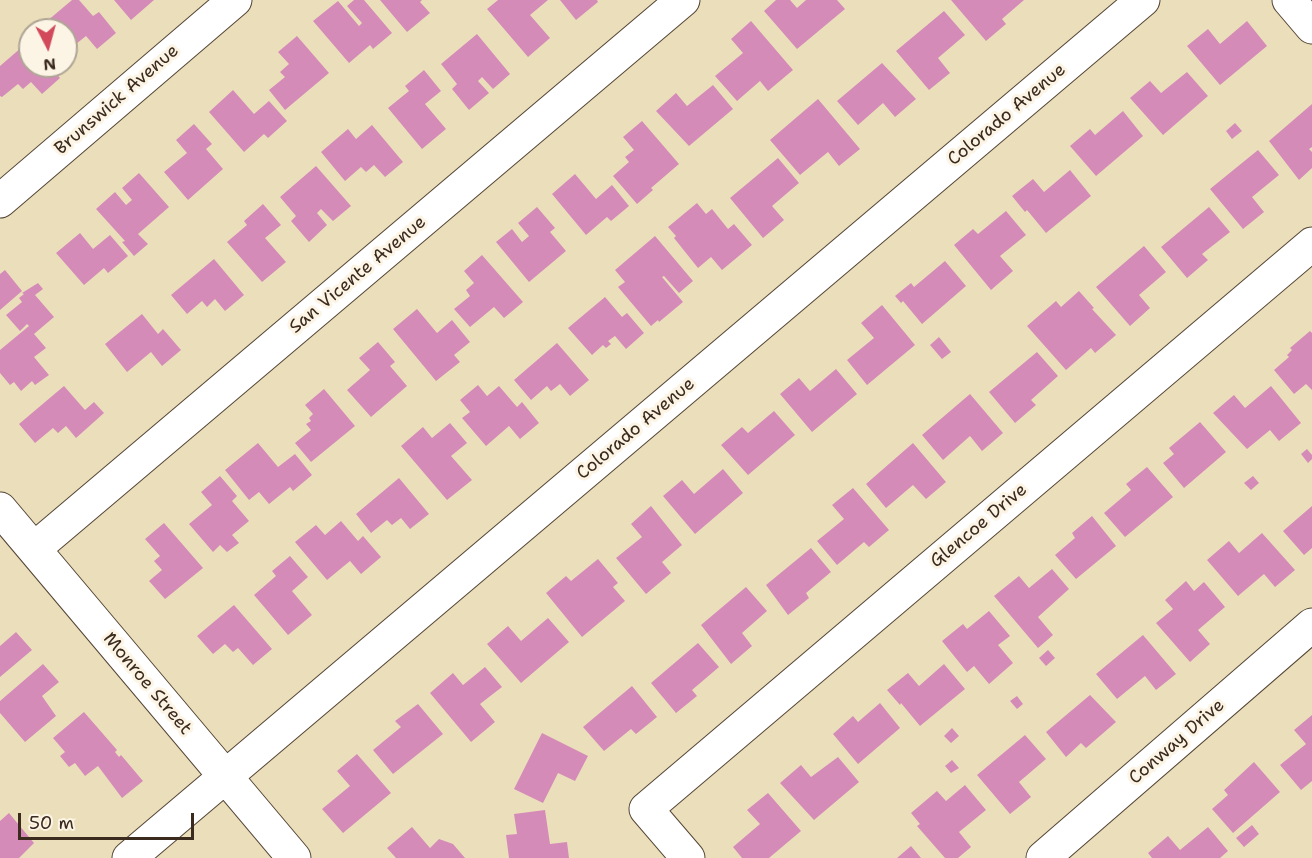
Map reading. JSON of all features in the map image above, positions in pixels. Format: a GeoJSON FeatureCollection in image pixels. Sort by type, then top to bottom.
{"type":"FeatureCollection","features":[{"type":"Feature","properties":{"kind":"street","name":"Brunswick Avenue"},"geometry":{"type":"LineString","coordinates":[[0,201],[235,0]]}},
{"type":"Feature","properties":{"kind":"street","name":"San Vicente Avenue"},"geometry":{"type":"LineString","coordinates":[[34,549],[683,0]]}},
{"type":"Feature","properties":{"kind":"street","name":"Colorado Avenue"},"geometry":{"type":"LineString","coordinates":[[129,858],[1143,0]]}},
{"type":"Feature","properties":{"kind":"street"},"geometry":{"type":"LineString","coordinates":[[1289,0],[1312,27]]}},
{"type":"Feature","properties":{"kind":"street","name":"Glencoe Drive"},"geometry":{"type":"LineString","coordinates":[[688,858],[646,809],[1312,244]]}},
{"type":"Feature","properties":{"kind":"street","name":"Monroe Street"},"geometry":{"type":"LineString","coordinates":[[0,509],[294,858]]}},
{"type":"Feature","properties":{"kind":"street","name":"Conway Drive"},"geometry":{"type":"LineString","coordinates":[[1043,858],[1312,625]]}},
{"type":"Feature","properties":{"kind":"building"},"geometry":{"type":"Polygon","coordinates":[[[72,0],[79,0],[93,16],[99,12],[116,33],[97,49],[86,36],[78,42],[78,18],[51,18],[72,0]]]}},
{"type":"Feature","properties":{"kind":"building"},"geometry":{"type":"Polygon","coordinates":[[[114,0],[154,0],[131,20],[114,0]]]}},
{"type":"Feature","properties":{"kind":"building"},"geometry":{"type":"Polygon","coordinates":[[[354,0],[364,0],[392,33],[373,49],[370,45],[349,63],[313,21],[338,1],[359,26],[362,23],[347,6],[354,0]]]}},
{"type":"Feature","properties":{"kind":"building"},"geometry":{"type":"Polygon","coordinates":[[[380,0],[422,0],[420,2],[430,13],[407,32],[380,0]]]}},
{"type":"Feature","properties":{"kind":"building"},"geometry":{"type":"Polygon","coordinates":[[[498,0],[548,0],[530,15],[550,38],[528,57],[487,9],[498,0]]]}},
{"type":"Feature","properties":{"kind":"building"},"geometry":{"type":"Polygon","coordinates":[[[560,0],[597,0],[598,2],[576,20],[560,0]]]}},
{"type":"Feature","properties":{"kind":"building"},"geometry":{"type":"Polygon","coordinates":[[[776,0],[790,0],[797,8],[806,0],[837,0],[845,9],[797,49],[764,11],[776,0]]]}},
{"type":"Feature","properties":{"kind":"building"},"geometry":{"type":"Polygon","coordinates":[[[951,0],[1024,0],[1002,19],[1006,24],[986,41],[951,0]]]}},
{"type":"Feature","properties":{"kind":"building"},"geometry":{"type":"Polygon","coordinates":[[[944,11],[965,35],[938,58],[950,73],[929,90],[896,51],[944,11]]]}},
{"type":"Feature","properties":{"kind":"building"},"geometry":{"type":"Polygon","coordinates":[[[751,21],[793,70],[768,91],[760,81],[737,101],[715,76],[743,53],[731,39],[751,21]]]}},
{"type":"Feature","properties":{"kind":"building"},"geometry":{"type":"Polygon","coordinates":[[[1247,21],[1267,46],[1220,85],[1187,46],[1208,29],[1220,44],[1247,21]]]}},
{"type":"Feature","properties":{"kind":"building"},"geometry":{"type":"Polygon","coordinates":[[[477,34],[510,74],[493,89],[482,77],[478,81],[489,93],[469,110],[452,89],[457,84],[441,64],[477,34]]]}},
{"type":"Feature","properties":{"kind":"building"},"geometry":{"type":"Polygon","coordinates":[[[297,36],[329,73],[285,110],[269,90],[285,77],[280,72],[289,64],[278,52],[297,36]]]}},
{"type":"Feature","properties":{"kind":"building"},"geometry":{"type":"Polygon","coordinates":[[[18,50],[18,78],[60,78],[42,94],[31,82],[23,89],[18,84],[2,97],[0,96],[0,66],[18,50]]]}},
{"type":"Feature","properties":{"kind":"building"},"geometry":{"type":"Polygon","coordinates":[[[882,63],[916,99],[895,117],[883,103],[858,125],[837,101],[882,63]]]}},
{"type":"Feature","properties":{"kind":"building"},"geometry":{"type":"Polygon","coordinates":[[[424,70],[441,91],[425,104],[446,129],[422,149],[388,108],[409,91],[405,86],[424,70]]]}},
{"type":"Feature","properties":{"kind":"building"},"geometry":{"type":"Polygon","coordinates":[[[1187,72],[1208,96],[1163,135],[1130,98],[1150,81],[1161,93],[1187,72]]]}},
{"type":"Feature","properties":{"kind":"building"},"geometry":{"type":"Polygon","coordinates":[[[713,85],[733,109],[689,146],[656,111],[676,93],[687,106],[713,85]]]}},
{"type":"Feature","properties":{"kind":"building"},"geometry":{"type":"Polygon","coordinates":[[[233,90],[254,114],[269,101],[287,121],[268,138],[264,134],[244,152],[209,112],[233,90]]]}},
{"type":"Feature","properties":{"kind":"building"},"geometry":{"type":"Polygon","coordinates":[[[818,99],[860,149],[839,166],[828,152],[800,175],[770,140],[818,99]]]}},
{"type":"Feature","properties":{"kind":"building"},"geometry":{"type":"Polygon","coordinates":[[[1312,104],[1312,147],[1309,149],[1312,152],[1312,168],[1299,180],[1269,141],[1312,104]]]}},
{"type":"Feature","properties":{"kind":"building"},"geometry":{"type":"Polygon","coordinates":[[[1123,111],[1143,136],[1096,176],[1070,146],[1090,129],[1095,135],[1123,111]]]}},
{"type":"Feature","properties":{"kind":"building"},"geometry":{"type":"Polygon","coordinates":[[[642,121],[679,164],[651,188],[653,190],[637,204],[613,176],[629,162],[625,157],[634,150],[623,137],[642,121]]]}},
{"type":"Feature","properties":{"kind":"building"},"geometry":{"type":"Polygon","coordinates":[[[1235,123],[1242,131],[1232,139],[1226,131],[1235,123]]]}},
{"type":"Feature","properties":{"kind":"building"},"geometry":{"type":"Polygon","coordinates":[[[194,124],[212,144],[206,149],[223,169],[188,200],[164,172],[187,153],[176,140],[194,124]]]}},
{"type":"Feature","properties":{"kind":"building"},"geometry":{"type":"Polygon","coordinates":[[[372,125],[403,162],[385,177],[374,165],[366,172],[361,167],[345,181],[321,152],[348,129],[356,139],[372,125]]]}},
{"type":"Feature","properties":{"kind":"building"},"geometry":{"type":"Polygon","coordinates":[[[1258,150],[1279,175],[1252,197],[1264,212],[1243,229],[1210,189],[1258,150]]]}},
{"type":"Feature","properties":{"kind":"building"},"geometry":{"type":"Polygon","coordinates":[[[778,158],[799,183],[772,206],[784,220],[763,238],[730,198],[778,158]]]}},
{"type":"Feature","properties":{"kind":"building"},"geometry":{"type":"Polygon","coordinates":[[[316,166],[351,206],[333,221],[321,209],[317,213],[327,225],[309,242],[291,221],[296,216],[280,197],[316,166]]]}},
{"type":"Feature","properties":{"kind":"building"},"geometry":{"type":"Polygon","coordinates":[[[1070,170],[1091,196],[1046,233],[1012,196],[1033,179],[1044,192],[1070,170]]]}},
{"type":"Feature","properties":{"kind":"building"},"geometry":{"type":"Polygon","coordinates":[[[139,173],[169,207],[138,234],[148,244],[134,256],[122,242],[125,241],[96,209],[115,192],[126,205],[132,200],[122,188],[139,173]]]}},
{"type":"Feature","properties":{"kind":"building"},"geometry":{"type":"Polygon","coordinates":[[[575,174],[596,199],[612,185],[629,206],[611,221],[607,217],[586,235],[552,194],[575,174]]]}},
{"type":"Feature","properties":{"kind":"building"},"geometry":{"type":"Polygon","coordinates":[[[697,203],[706,214],[712,209],[728,229],[734,224],[752,245],[722,270],[711,257],[698,268],[668,227],[697,203]]]}},
{"type":"Feature","properties":{"kind":"building"},"geometry":{"type":"Polygon","coordinates":[[[263,204],[281,225],[265,238],[286,262],[262,282],[227,242],[247,225],[244,221],[263,204]]]}},
{"type":"Feature","properties":{"kind":"building"},"geometry":{"type":"Polygon","coordinates":[[[537,207],[555,228],[550,232],[566,251],[529,282],[496,242],[512,229],[522,242],[529,236],[518,223],[537,207]]]}},
{"type":"Feature","properties":{"kind":"building"},"geometry":{"type":"Polygon","coordinates":[[[1209,207],[1230,232],[1202,254],[1208,260],[1187,278],[1161,247],[1209,207]]]}},
{"type":"Feature","properties":{"kind":"building"},"geometry":{"type":"Polygon","coordinates":[[[1006,211],[1026,235],[1000,256],[1013,271],[991,290],[954,245],[973,229],[978,234],[1006,211]]]}},
{"type":"Feature","properties":{"kind":"building"},"geometry":{"type":"Polygon","coordinates":[[[80,233],[93,249],[110,235],[128,256],[108,273],[104,268],[84,285],[56,253],[80,233]]]}},
{"type":"Feature","properties":{"kind":"building"},"geometry":{"type":"Polygon","coordinates":[[[655,236],[693,281],[679,293],[664,276],[662,277],[683,302],[651,326],[618,287],[625,282],[615,270],[655,236]]]}},
{"type":"Feature","properties":{"kind":"building"},"geometry":{"type":"Polygon","coordinates":[[[1144,246],[1166,272],[1139,295],[1150,308],[1130,326],[1096,287],[1144,246]]]}},
{"type":"Feature","properties":{"kind":"building"},"geometry":{"type":"Polygon","coordinates":[[[482,255],[523,302],[504,318],[494,307],[470,327],[454,309],[470,296],[466,290],[474,283],[464,271],[482,255]]]}},
{"type":"Feature","properties":{"kind":"building"},"geometry":{"type":"Polygon","coordinates":[[[214,259],[244,295],[225,311],[215,299],[207,307],[202,301],[187,314],[171,295],[214,259]]]}},
{"type":"Feature","properties":{"kind":"building"},"geometry":{"type":"Polygon","coordinates":[[[945,261],[966,286],[922,324],[903,301],[901,303],[895,296],[911,283],[914,287],[945,261]]]}},
{"type":"Feature","properties":{"kind":"building"},"geometry":{"type":"Polygon","coordinates":[[[5,270],[22,291],[0,310],[0,274],[5,270]]]}},
{"type":"Feature","properties":{"kind":"building"},"geometry":{"type":"Polygon","coordinates":[[[38,283],[43,289],[35,295],[54,317],[34,334],[46,348],[34,357],[49,375],[35,385],[32,381],[21,391],[14,382],[10,385],[0,373],[0,350],[29,326],[27,324],[20,331],[6,315],[22,302],[19,298],[24,294],[22,293],[38,283]]]}},
{"type":"Feature","properties":{"kind":"building"},"geometry":{"type":"Polygon","coordinates":[[[1079,291],[1116,335],[1095,353],[1091,348],[1066,370],[1027,326],[1056,301],[1061,307],[1079,291]]]}},
{"type":"Feature","properties":{"kind":"building"},"geometry":{"type":"Polygon","coordinates":[[[605,297],[622,317],[627,313],[644,333],[626,349],[615,336],[608,341],[611,344],[606,348],[603,345],[592,355],[568,328],[605,297]]]}},
{"type":"Feature","properties":{"kind":"building"},"geometry":{"type":"Polygon","coordinates":[[[882,305],[915,345],[867,385],[847,360],[874,338],[861,323],[882,305]]]}},
{"type":"Feature","properties":{"kind":"building"},"geometry":{"type":"Polygon","coordinates":[[[417,309],[437,333],[452,320],[470,342],[454,355],[460,362],[436,381],[393,329],[417,309]]]}},
{"type":"Feature","properties":{"kind":"building"},"geometry":{"type":"Polygon","coordinates":[[[142,314],[158,334],[163,329],[181,350],[162,366],[151,352],[127,372],[105,344],[142,314]]]}},
{"type":"Feature","properties":{"kind":"building"},"geometry":{"type":"Polygon","coordinates":[[[1310,331],[1312,333],[1312,390],[1306,384],[1294,394],[1274,370],[1289,357],[1287,355],[1292,350],[1290,348],[1310,331]]]}},
{"type":"Feature","properties":{"kind":"building"},"geometry":{"type":"Polygon","coordinates":[[[939,337],[951,352],[942,359],[930,345],[939,337]]]}},
{"type":"Feature","properties":{"kind":"building"},"geometry":{"type":"Polygon","coordinates":[[[378,342],[395,362],[390,366],[407,386],[371,417],[347,390],[370,370],[359,358],[378,342]]]}},
{"type":"Feature","properties":{"kind":"building"},"geometry":{"type":"Polygon","coordinates":[[[557,343],[589,380],[570,396],[560,384],[551,391],[547,386],[531,400],[514,380],[557,343]]]}},
{"type":"Feature","properties":{"kind":"building"},"geometry":{"type":"Polygon","coordinates":[[[1037,352],[1058,376],[1031,400],[1036,405],[1015,423],[989,392],[1037,352]]]}},
{"type":"Feature","properties":{"kind":"building"},"geometry":{"type":"Polygon","coordinates":[[[836,369],[857,394],[812,432],[780,394],[799,378],[810,391],[836,369]]]}},
{"type":"Feature","properties":{"kind":"building"},"geometry":{"type":"Polygon","coordinates":[[[478,385],[487,396],[499,386],[517,407],[522,402],[539,423],[520,439],[509,426],[486,446],[462,418],[470,412],[460,400],[478,385]]]}},
{"type":"Feature","properties":{"kind":"building"},"geometry":{"type":"Polygon","coordinates":[[[64,386],[85,410],[94,402],[104,413],[76,438],[66,426],[58,433],[53,428],[35,443],[19,424],[64,386]]]}},
{"type":"Feature","properties":{"kind":"building"},"geometry":{"type":"Polygon","coordinates":[[[1271,386],[1301,423],[1279,441],[1270,430],[1247,449],[1213,413],[1234,395],[1245,408],[1271,386]]]}},
{"type":"Feature","properties":{"kind":"building"},"geometry":{"type":"Polygon","coordinates":[[[324,389],[355,426],[311,462],[295,443],[311,430],[306,424],[311,421],[309,418],[313,414],[305,405],[324,389]]]}},
{"type":"Feature","properties":{"kind":"building"},"geometry":{"type":"Polygon","coordinates":[[[970,394],[1003,433],[982,451],[970,436],[943,460],[922,435],[970,394]]]}},
{"type":"Feature","properties":{"kind":"building"},"geometry":{"type":"Polygon","coordinates":[[[774,411],[795,435],[748,475],[721,445],[742,427],[748,433],[774,411]]]}},
{"type":"Feature","properties":{"kind":"building"},"geometry":{"type":"Polygon","coordinates":[[[1200,422],[1226,452],[1184,488],[1163,463],[1174,454],[1169,448],[1200,422]]]}},
{"type":"Feature","properties":{"kind":"building"},"geometry":{"type":"Polygon","coordinates":[[[450,423],[467,443],[451,456],[472,480],[447,500],[401,446],[423,427],[432,438],[450,423]]]}},
{"type":"Feature","properties":{"kind":"building"},"geometry":{"type":"Polygon","coordinates":[[[258,443],[278,467],[295,454],[312,475],[293,491],[290,487],[269,504],[259,492],[249,500],[225,470],[258,443]]]}},
{"type":"Feature","properties":{"kind":"building"},"geometry":{"type":"Polygon","coordinates":[[[913,443],[946,482],[926,499],[913,485],[886,508],[866,484],[913,443]]]}},
{"type":"Feature","properties":{"kind":"building"},"geometry":{"type":"Polygon","coordinates":[[[1307,449],[1312,455],[1308,463],[1301,454],[1307,449]]]}},
{"type":"Feature","properties":{"kind":"building"},"geometry":{"type":"Polygon","coordinates":[[[1147,467],[1173,497],[1125,537],[1104,513],[1131,490],[1126,484],[1147,467]]]}},
{"type":"Feature","properties":{"kind":"building"},"geometry":{"type":"Polygon","coordinates":[[[723,469],[743,493],[695,534],[663,496],[682,480],[694,494],[723,469]]]}},
{"type":"Feature","properties":{"kind":"building"},"geometry":{"type":"Polygon","coordinates":[[[220,476],[237,496],[232,501],[249,521],[232,535],[239,543],[227,552],[220,545],[213,552],[189,524],[212,505],[201,492],[220,476]]]}},
{"type":"Feature","properties":{"kind":"building"},"geometry":{"type":"Polygon","coordinates":[[[1253,476],[1259,483],[1251,490],[1244,483],[1253,476]]]}},
{"type":"Feature","properties":{"kind":"building"},"geometry":{"type":"Polygon","coordinates":[[[399,478],[429,514],[410,529],[401,518],[392,525],[387,520],[371,533],[356,514],[399,478]]]}},
{"type":"Feature","properties":{"kind":"building"},"geometry":{"type":"Polygon","coordinates":[[[853,488],[889,530],[869,547],[864,542],[837,565],[817,541],[844,519],[832,505],[853,488]]]}},
{"type":"Feature","properties":{"kind":"building"},"geometry":{"type":"Polygon","coordinates":[[[651,506],[682,545],[662,562],[671,573],[646,594],[616,558],[642,537],[631,524],[651,506]]]}},
{"type":"Feature","properties":{"kind":"building"},"geometry":{"type":"Polygon","coordinates":[[[1312,506],[1312,548],[1304,555],[1283,531],[1312,506]]]}},
{"type":"Feature","properties":{"kind":"building"},"geometry":{"type":"Polygon","coordinates":[[[1092,516],[1116,546],[1076,579],[1055,555],[1075,538],[1072,533],[1092,516]]]}},
{"type":"Feature","properties":{"kind":"building"},"geometry":{"type":"Polygon","coordinates":[[[341,521],[358,541],[363,536],[381,557],[361,574],[350,561],[327,580],[295,542],[316,525],[325,535],[341,521]]]}},
{"type":"Feature","properties":{"kind":"building"},"geometry":{"type":"Polygon","coordinates":[[[164,523],[203,568],[165,599],[149,581],[162,570],[154,561],[160,556],[145,539],[164,523]]]}},
{"type":"Feature","properties":{"kind":"building"},"geometry":{"type":"Polygon","coordinates":[[[1262,533],[1295,570],[1275,587],[1264,574],[1238,596],[1207,560],[1229,541],[1239,553],[1262,533]]]}},
{"type":"Feature","properties":{"kind":"building"},"geometry":{"type":"Polygon","coordinates":[[[811,548],[831,572],[806,593],[809,598],[788,615],[766,585],[811,548]]]}},
{"type":"Feature","properties":{"kind":"building"},"geometry":{"type":"Polygon","coordinates":[[[290,556],[308,577],[292,591],[312,615],[288,635],[254,595],[276,576],[272,571],[290,556]]]}},
{"type":"Feature","properties":{"kind":"building"},"geometry":{"type":"Polygon","coordinates":[[[598,559],[618,583],[613,587],[625,601],[582,637],[546,593],[566,576],[571,581],[598,559]]]}},
{"type":"Feature","properties":{"kind":"building"},"geometry":{"type":"Polygon","coordinates":[[[1052,569],[1069,589],[1038,617],[1053,635],[1038,648],[994,596],[1019,576],[1029,588],[1052,569]]]}},
{"type":"Feature","properties":{"kind":"building"},"geometry":{"type":"Polygon","coordinates":[[[1186,581],[1194,591],[1204,582],[1225,607],[1198,630],[1210,644],[1190,662],[1156,623],[1173,609],[1165,600],[1186,581]]]}},
{"type":"Feature","properties":{"kind":"building"},"geometry":{"type":"Polygon","coordinates":[[[746,587],[767,611],[742,633],[752,646],[731,664],[701,625],[746,587]]]}},
{"type":"Feature","properties":{"kind":"building"},"geometry":{"type":"Polygon","coordinates":[[[234,605],[272,649],[253,665],[238,648],[233,652],[225,644],[213,654],[197,636],[234,605]]]}},
{"type":"Feature","properties":{"kind":"building"},"geometry":{"type":"Polygon","coordinates":[[[989,611],[1010,636],[998,645],[1013,663],[989,684],[974,666],[967,672],[942,641],[963,624],[967,629],[989,611]]]}},
{"type":"Feature","properties":{"kind":"building"},"geometry":{"type":"Polygon","coordinates":[[[548,618],[569,642],[521,683],[487,644],[508,626],[521,641],[548,618]]]}},
{"type":"Feature","properties":{"kind":"building"},"geometry":{"type":"Polygon","coordinates":[[[16,632],[32,650],[0,677],[0,646],[16,632]]]}},
{"type":"Feature","properties":{"kind":"building"},"geometry":{"type":"Polygon","coordinates":[[[1143,635],[1176,674],[1156,690],[1145,676],[1117,699],[1096,674],[1143,635]]]}},
{"type":"Feature","properties":{"kind":"building"},"geometry":{"type":"Polygon","coordinates":[[[698,643],[719,667],[692,690],[697,696],[676,713],[651,683],[698,643]]]}},
{"type":"Feature","properties":{"kind":"building"},"geometry":{"type":"Polygon","coordinates":[[[1048,650],[1055,658],[1046,666],[1039,658],[1048,650]]]}},
{"type":"Feature","properties":{"kind":"building"},"geometry":{"type":"Polygon","coordinates":[[[43,664],[59,682],[42,696],[56,716],[25,742],[0,713],[0,701],[43,664]]]}},
{"type":"Feature","properties":{"kind":"building"},"geometry":{"type":"Polygon","coordinates":[[[944,664],[965,689],[920,726],[887,690],[908,673],[919,686],[944,664]]]}},
{"type":"Feature","properties":{"kind":"building"},"geometry":{"type":"Polygon","coordinates":[[[485,667],[502,687],[480,704],[495,722],[471,742],[430,693],[453,673],[463,685],[485,667]]]}},
{"type":"Feature","properties":{"kind":"building"},"geometry":{"type":"Polygon","coordinates":[[[632,686],[657,717],[636,734],[631,729],[604,751],[583,727],[632,686]]]}},
{"type":"Feature","properties":{"kind":"building"},"geometry":{"type":"Polygon","coordinates":[[[1090,695],[1116,722],[1086,748],[1081,743],[1066,757],[1046,732],[1090,695]]]}},
{"type":"Feature","properties":{"kind":"building"},"geometry":{"type":"Polygon","coordinates":[[[1017,696],[1023,704],[1017,709],[1010,701],[1017,696]]]}},
{"type":"Feature","properties":{"kind":"building"},"geometry":{"type":"Polygon","coordinates":[[[880,703],[900,728],[858,764],[833,734],[853,716],[858,722],[880,703]]]}},
{"type":"Feature","properties":{"kind":"building"},"geometry":{"type":"Polygon","coordinates":[[[418,704],[443,734],[393,774],[373,750],[401,727],[395,721],[418,704]]]}},
{"type":"Feature","properties":{"kind":"building"},"geometry":{"type":"Polygon","coordinates":[[[84,712],[117,750],[115,752],[119,757],[121,755],[143,781],[122,798],[98,766],[85,776],[75,763],[69,767],[60,756],[65,752],[53,738],[84,712]]]}},
{"type":"Feature","properties":{"kind":"building"},"geometry":{"type":"Polygon","coordinates":[[[1312,715],[1312,781],[1301,790],[1280,765],[1306,744],[1294,730],[1312,715]]]}},
{"type":"Feature","properties":{"kind":"building"},"geometry":{"type":"Polygon","coordinates":[[[952,728],[959,736],[951,743],[944,736],[952,728]]]}},
{"type":"Feature","properties":{"kind":"building"},"geometry":{"type":"Polygon","coordinates":[[[542,733],[588,756],[575,781],[558,773],[543,803],[514,789],[542,733]]]}},
{"type":"Feature","properties":{"kind":"building"},"geometry":{"type":"Polygon","coordinates":[[[1025,735],[1046,759],[1019,782],[1031,797],[1010,814],[977,775],[1025,735]]]}},
{"type":"Feature","properties":{"kind":"building"},"geometry":{"type":"Polygon","coordinates":[[[357,754],[391,793],[343,833],[322,809],[350,786],[337,771],[357,754]]]}},
{"type":"Feature","properties":{"kind":"building"},"geometry":{"type":"Polygon","coordinates":[[[838,757],[859,782],[814,820],[780,783],[801,765],[811,777],[838,757]]]}},
{"type":"Feature","properties":{"kind":"building"},"geometry":{"type":"Polygon","coordinates":[[[952,760],[959,768],[951,773],[945,766],[952,760]]]}},
{"type":"Feature","properties":{"kind":"building"},"geometry":{"type":"Polygon","coordinates":[[[1254,762],[1280,792],[1233,833],[1212,809],[1228,795],[1224,790],[1254,762]]]}},
{"type":"Feature","properties":{"kind":"building"},"geometry":{"type":"Polygon","coordinates":[[[965,785],[986,810],[959,832],[971,847],[958,858],[945,858],[917,826],[920,824],[911,813],[937,791],[946,801],[965,785]]]}},
{"type":"Feature","properties":{"kind":"building"},"geometry":{"type":"Polygon","coordinates":[[[768,793],[801,831],[769,858],[742,858],[733,847],[760,824],[747,810],[768,793]]]}},
{"type":"Feature","properties":{"kind":"building"},"geometry":{"type":"Polygon","coordinates":[[[545,810],[550,844],[567,842],[569,858],[509,858],[506,835],[517,834],[514,814],[545,810]]]}},
{"type":"Feature","properties":{"kind":"building"},"geometry":{"type":"Polygon","coordinates":[[[9,813],[34,843],[19,858],[0,858],[0,821],[9,813]]]}},
{"type":"Feature","properties":{"kind":"building"},"geometry":{"type":"Polygon","coordinates":[[[1252,825],[1259,834],[1244,847],[1236,838],[1252,825]]]}},
{"type":"Feature","properties":{"kind":"building"},"geometry":{"type":"Polygon","coordinates":[[[412,827],[430,848],[439,839],[453,844],[465,858],[396,858],[387,848],[412,827]]]}},
{"type":"Feature","properties":{"kind":"building"},"geometry":{"type":"Polygon","coordinates":[[[1208,827],[1228,851],[1220,858],[1152,858],[1148,853],[1168,836],[1180,850],[1208,827]]]}},
{"type":"Feature","properties":{"kind":"building"},"geometry":{"type":"Polygon","coordinates":[[[911,846],[921,858],[897,858],[911,846]]]}}]}
